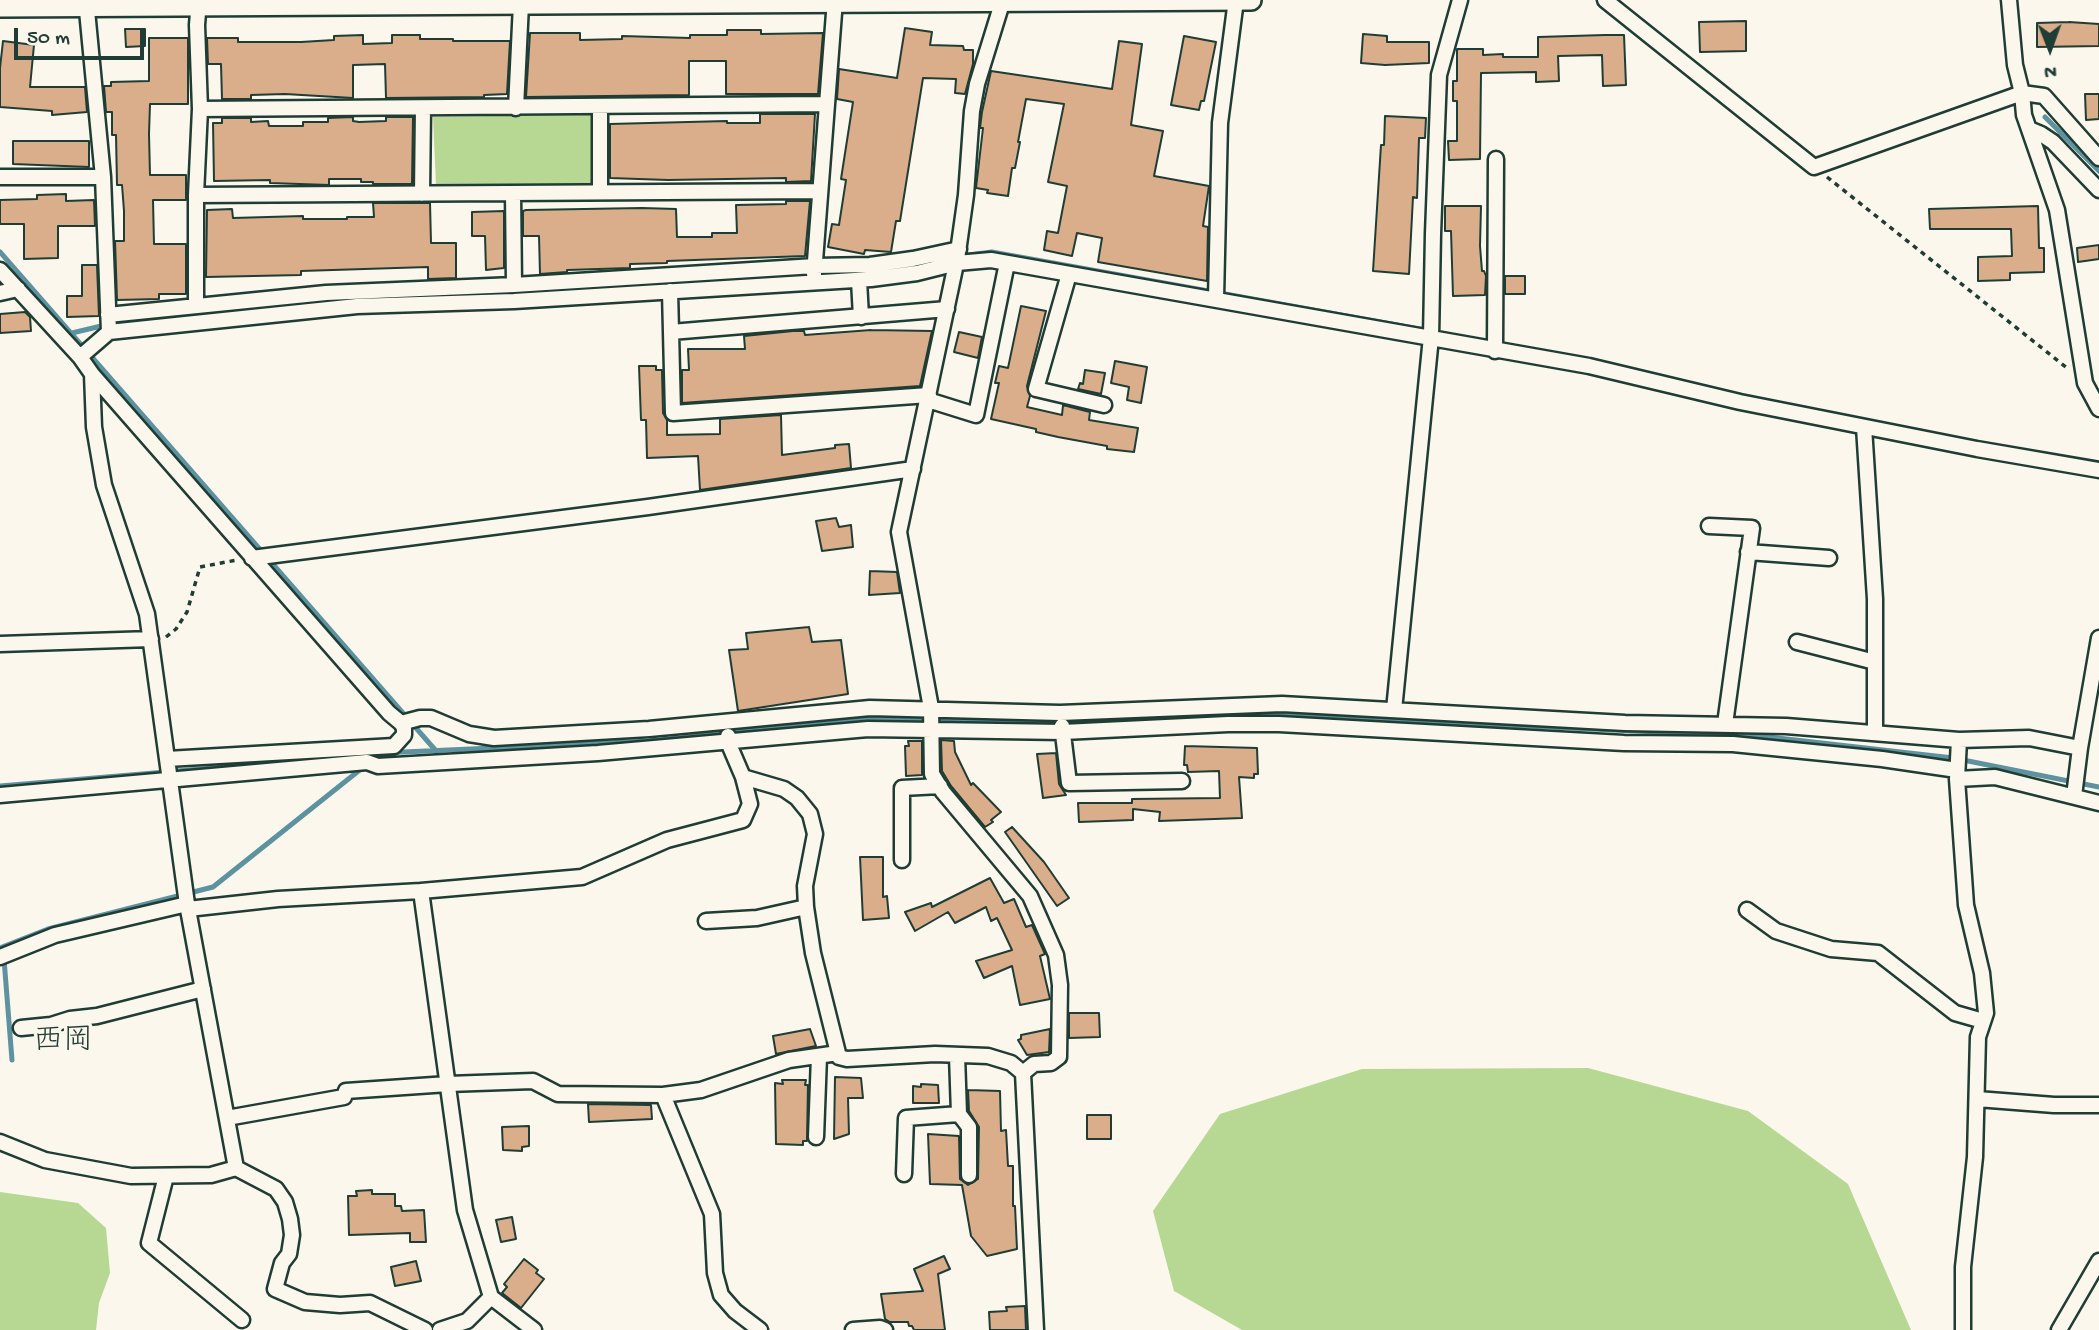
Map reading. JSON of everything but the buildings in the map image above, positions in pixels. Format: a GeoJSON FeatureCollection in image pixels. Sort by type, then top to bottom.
{"type":"FeatureCollection","features":[{"type":"Feature","properties":{"kind":"street"},"geometry":{"type":"LineString","coordinates":[[1216,293],[1220,123],[1236,0]]}},
{"type":"Feature","properties":{"kind":"street"},"geometry":{"type":"LineString","coordinates":[[0,7],[199,3],[1251,0]]}},
{"type":"Feature","properties":{"kind":"street"},"geometry":{"type":"LineString","coordinates":[[1394,710],[1432,332],[1439,75],[1460,0]]}},
{"type":"Feature","properties":{"kind":"street"},"geometry":{"type":"LineString","coordinates":[[1605,0],[1814,167],[2022,93],[2044,96],[2099,158]]}},
{"type":"Feature","properties":{"kind":"street"},"geometry":{"type":"LineString","coordinates":[[2008,0],[2024,115],[2057,210],[2085,383],[2099,409]]}},
{"type":"Feature","properties":{"kind":"street"},"geometry":{"type":"LineString","coordinates":[[814,274],[835,1]]}},
{"type":"Feature","properties":{"kind":"street"},"geometry":{"type":"LineString","coordinates":[[1003,1],[974,97],[958,256],[899,532],[932,719],[932,774],[1030,896],[1056,956],[1060,985],[1059,1057],[1051,1063],[1034,1064],[1023,1073]]}},
{"type":"Feature","properties":{"kind":"street"},"geometry":{"type":"LineString","coordinates":[[196,306],[199,3]]}},
{"type":"Feature","properties":{"kind":"street"},"geometry":{"type":"LineString","coordinates":[[86,4],[103,177],[109,324]]}},
{"type":"Feature","properties":{"kind":"street"},"geometry":{"type":"LineString","coordinates":[[516,108],[521,4]]}},
{"type":"Feature","properties":{"kind":"street"},"geometry":{"type":"LineString","coordinates":[[200,109],[827,104]]}},
{"type":"Feature","properties":{"kind":"street"},"geometry":{"type":"LineString","coordinates":[[600,107],[600,192]]}},
{"type":"Feature","properties":{"kind":"street"},"geometry":{"type":"LineString","coordinates":[[422,194],[423,108]]}},
{"type":"Feature","properties":{"kind":"street"},"geometry":{"type":"LineString","coordinates":[[2029,129],[2053,142],[2099,190]]}},
{"type":"Feature","properties":{"kind":"street"},"geometry":{"type":"LineString","coordinates":[[1495,345],[1496,159]]}},
{"type":"Feature","properties":{"kind":"street"},"geometry":{"type":"LineString","coordinates":[[0,177],[103,177]]}},
{"type":"Feature","properties":{"kind":"street"},"geometry":{"type":"LineString","coordinates":[[196,195],[820,191]]}},
{"type":"Feature","properties":{"kind":"street"},"geometry":{"type":"LineString","coordinates":[[513,193],[514,285]]}},
{"type":"Feature","properties":{"kind":"street"},"geometry":{"type":"LineString","coordinates":[[85,352],[109,324],[196,306],[326,293],[514,285],[814,274],[859,280],[917,273],[958,256]]}},
{"type":"Feature","properties":{"kind":"street"},"geometry":{"type":"LineString","coordinates":[[109,324],[357,306],[432,305],[670,291],[913,259],[958,256],[1216,293],[1432,332],[1740,402],[2099,470]]}},
{"type":"Feature","properties":{"kind":"street"},"geometry":{"type":"LineString","coordinates":[[670,291],[673,413],[928,397],[976,415],[1007,263]]}},
{"type":"Feature","properties":{"kind":"street"},"geometry":{"type":"LineString","coordinates":[[0,270],[85,352],[92,374],[94,426],[104,485],[147,614],[186,900],[236,1168]]}},
{"type":"Feature","properties":{"kind":"street"},"geometry":{"type":"LineString","coordinates":[[1069,274],[1036,389],[1104,405]]}},
{"type":"Feature","properties":{"kind":"street"},"geometry":{"type":"LineString","coordinates":[[859,280],[861,317]]}},
{"type":"Feature","properties":{"kind":"street"},"geometry":{"type":"LineString","coordinates":[[0,293],[18,289]]}},
{"type":"Feature","properties":{"kind":"street"},"geometry":{"type":"LineString","coordinates":[[671,332],[947,309]]}},
{"type":"Feature","properties":{"kind":"street"},"geometry":{"type":"LineString","coordinates":[[92,374],[388,713],[407,721],[431,718],[469,734],[494,738],[649,729],[727,732],[868,729],[932,719],[1062,723],[1394,710],[1600,722],[1786,726],[1875,733],[1996,777],[2075,788],[2099,803]]}},
{"type":"Feature","properties":{"kind":"street"},"geometry":{"type":"LineString","coordinates":[[1864,427],[1875,599],[1875,733]]}},
{"type":"Feature","properties":{"kind":"street"},"geometry":{"type":"LineString","coordinates":[[255,558],[648,507],[913,469]]}},
{"type":"Feature","properties":{"kind":"street"},"geometry":{"type":"LineString","coordinates":[[1709,526],[1752,528],[1725,724]]}},
{"type":"Feature","properties":{"kind":"street"},"geometry":{"type":"LineString","coordinates":[[1748,552],[1829,558]]}},
{"type":"Feature","properties":{"kind":"street"},"geometry":{"type":"LineString","coordinates":[[2075,788],[2099,640]]}},
{"type":"Feature","properties":{"kind":"street"},"geometry":{"type":"LineString","coordinates":[[0,644],[151,641]]}},
{"type":"Feature","properties":{"kind":"street"},"geometry":{"type":"LineString","coordinates":[[1797,642],[1875,662]]}},
{"type":"Feature","properties":{"kind":"street"},"geometry":{"type":"LineString","coordinates":[[0,795],[168,771],[394,755],[646,750],[727,732],[870,708],[932,719],[1062,723],[1228,724],[1280,714],[1624,743],[1733,744],[1882,759],[1958,761],[2029,738],[2080,748]]}},
{"type":"Feature","properties":{"kind":"street"},"geometry":{"type":"LineString","coordinates":[[168,771],[370,763],[378,766],[394,755],[404,735],[407,721]]}},
{"type":"Feature","properties":{"kind":"street"},"geometry":{"type":"LineString","coordinates":[[1062,723],[1069,783],[1182,781]]}},
{"type":"Feature","properties":{"kind":"street"},"geometry":{"type":"LineString","coordinates":[[3,956],[55,935],[186,900],[278,899],[421,891],[582,877],[667,840],[743,820],[750,804],[727,732]]}},
{"type":"Feature","properties":{"kind":"street"},"geometry":{"type":"LineString","coordinates":[[1958,761],[1966,905],[1982,973],[1986,1013],[1978,1037],[1975,1157],[1963,1267],[1963,1330]]}},
{"type":"Feature","properties":{"kind":"street"},"geometry":{"type":"LineString","coordinates":[[743,776],[784,789],[797,798],[810,814],[815,834],[805,886],[806,907],[813,953],[839,1057],[988,1056],[1010,1063],[1023,1073],[1037,1330]]}},
{"type":"Feature","properties":{"kind":"street"},"geometry":{"type":"LineString","coordinates":[[902,860],[902,788],[940,786]]}},
{"type":"Feature","properties":{"kind":"street"},"geometry":{"type":"LineString","coordinates":[[421,891],[465,1210],[491,1297],[534,1330]]}},
{"type":"Feature","properties":{"kind":"street"},"geometry":{"type":"LineString","coordinates":[[706,921],[757,918],[806,907]]}},
{"type":"Feature","properties":{"kind":"street"},"geometry":{"type":"LineString","coordinates":[[1747,910],[1776,931],[1831,949],[1878,953],[1955,1013],[1983,1021]]}},
{"type":"Feature","properties":{"kind":"street"},"geometry":{"type":"LineString","coordinates":[[21,1028],[97,1016],[203,989]]}},
{"type":"Feature","properties":{"kind":"street"},"geometry":{"type":"LineString","coordinates":[[227,1118],[344,1097],[346,1091],[448,1084],[533,1081],[558,1094],[663,1095],[701,1090],[789,1060],[838,1053]]}},
{"type":"Feature","properties":{"kind":"street"},"geometry":{"type":"LineString","coordinates":[[816,1138],[819,1055]]}},
{"type":"Feature","properties":{"kind":"street"},"geometry":{"type":"LineString","coordinates":[[957,1055],[959,1114],[969,1126],[969,1175]]}},
{"type":"Feature","properties":{"kind":"street"},"geometry":{"type":"LineString","coordinates":[[663,1095],[712,1213],[715,1273],[721,1295],[735,1311],[761,1330]]}},
{"type":"Feature","properties":{"kind":"street"},"geometry":{"type":"LineString","coordinates":[[1977,1099],[2054,1105],[2099,1105]]}},
{"type":"Feature","properties":{"kind":"street"},"geometry":{"type":"LineString","coordinates":[[904,1174],[906,1118],[959,1114]]}},
{"type":"Feature","properties":{"kind":"street"},"geometry":{"type":"LineString","coordinates":[[0,1143],[45,1160],[131,1176],[211,1175],[236,1168],[276,1189],[285,1202],[292,1235],[289,1254],[282,1263],[275,1289],[305,1302],[340,1305],[370,1303],[423,1330]]}},
{"type":"Feature","properties":{"kind":"street"},"geometry":{"type":"LineString","coordinates":[[166,1176],[149,1243],[242,1321]]}},
{"type":"Feature","properties":{"kind":"street"},"geometry":{"type":"LineString","coordinates":[[2059,1330],[2099,1261]]}},
{"type":"Feature","properties":{"kind":"street"},"geometry":{"type":"LineString","coordinates":[[451,1329],[467,1321],[491,1297]]}},
{"type":"Feature","properties":{"kind":"street"},"geometry":{"type":"LineString","coordinates":[[853,1330],[884,1330]]}},
{"type":"Feature","properties":{"kind":"path"},"geometry":{"type":"LineString","coordinates":[[1814,167],[2085,383]]}},
{"type":"Feature","properties":{"kind":"path"},"geometry":{"type":"LineString","coordinates":[[151,641],[164,638],[176,629],[187,612],[200,567],[255,558]]}},
{"type":"Feature","properties":{"kind":"green space"},"geometry":{"type":"Polygon","coordinates":[[[594,114],[594,185],[436,185],[433,117],[594,114]]]}},
{"type":"Feature","properties":{"kind":"green space"},"geometry":{"type":"Polygon","coordinates":[[[1588,1068],[1748,1111],[1848,1184],[1911,1330],[1242,1330],[1174,1291],[1153,1211],[1220,1114],[1362,1069],[1588,1068]]]}},
{"type":"Feature","properties":{"kind":"green space"},"geometry":{"type":"Polygon","coordinates":[[[0,1192],[78,1203],[106,1228],[110,1273],[99,1303],[96,1330],[0,1330],[0,1192]]]}},
{"type":"Feature","properties":{"kind":"waterway"},"geometry":{"type":"LineString","coordinates":[[2045,117],[2099,171]]}},
{"type":"Feature","properties":{"kind":"waterway"},"geometry":{"type":"LineString","coordinates":[[0,252],[437,752]]}},
{"type":"Feature","properties":{"kind":"waterway"},"geometry":{"type":"LineString","coordinates":[[961,256],[992,252],[1430,331]]}},
{"type":"Feature","properties":{"kind":"waterway"},"geometry":{"type":"LineString","coordinates":[[895,268],[924,264]]}},
{"type":"Feature","properties":{"kind":"waterway"},"geometry":{"type":"LineString","coordinates":[[476,295],[854,272]]}},
{"type":"Feature","properties":{"kind":"waterway"},"geometry":{"type":"LineString","coordinates":[[267,309],[351,300]]}},
{"type":"Feature","properties":{"kind":"waterway"},"geometry":{"type":"LineString","coordinates":[[72,333],[118,322],[254,310]]}},
{"type":"Feature","properties":{"kind":"waterway"},"geometry":{"type":"LineString","coordinates":[[0,948],[48,929],[213,887],[381,753],[650,741],[868,718],[1075,724],[1284,715],[1769,737],[1953,758],[2099,787]]}},
{"type":"Feature","properties":{"kind":"waterway"},"geometry":{"type":"LineString","coordinates":[[0,786],[378,754]]}},
{"type":"Feature","properties":{"kind":"waterway"},"geometry":{"type":"LineString","coordinates":[[4,959],[12,1060]]}},
{"type":"Feature","properties":{"kind":"district","name":"西岡"},"geometry":{"type":"Point","coordinates":[63,1043]}}]}
